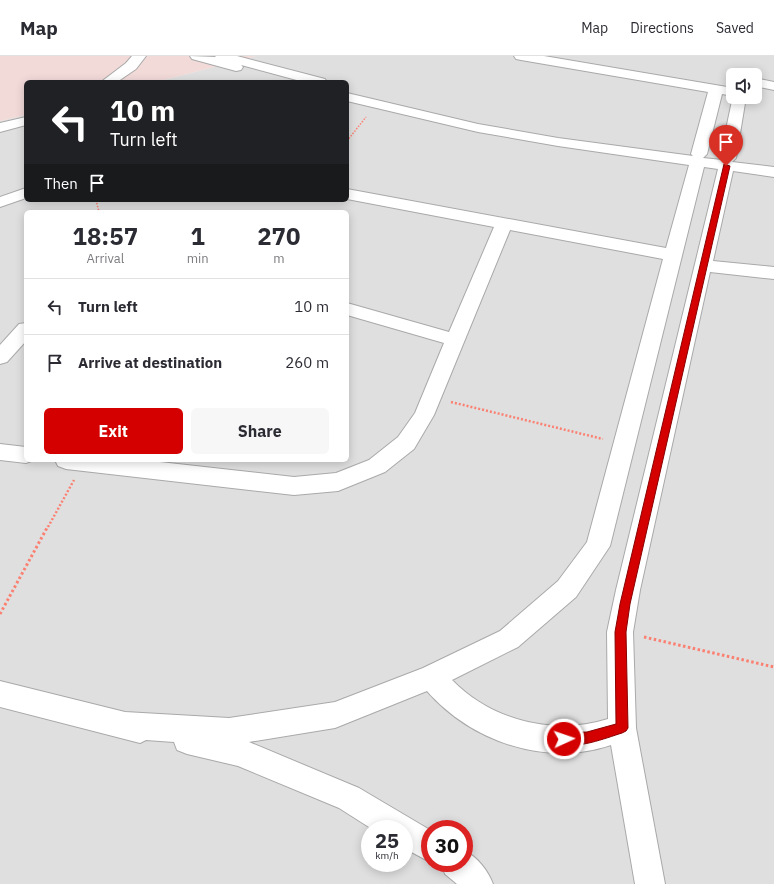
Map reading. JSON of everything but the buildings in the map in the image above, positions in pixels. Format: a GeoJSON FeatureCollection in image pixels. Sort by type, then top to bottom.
{"type":"FeatureCollection","features":[{"type":"Feature","properties":{"kind":"street"},"geometry":{"type":"LineString","coordinates":[[111,80],[131,66],[140,56]]}},
{"type":"Feature","properties":{"kind":"street"},"geometry":{"type":"LineString","coordinates":[[197,56],[284,80]]}},
{"type":"Feature","properties":{"kind":"street"},"geometry":{"type":"LineString","coordinates":[[222,56],[312,80]]}},
{"type":"Feature","properties":{"kind":"street"},"geometry":{"type":"LineString","coordinates":[[521,56],[726,91]]}},
{"type":"Feature","properties":{"kind":"street"},"geometry":{"type":"LineString","coordinates":[[596,56],[665,67]]}},
{"type":"Feature","properties":{"kind":"street"},"geometry":{"type":"LineString","coordinates":[[762,83],[774,86]]}},
{"type":"Feature","properties":{"kind":"street"},"geometry":{"type":"LineString","coordinates":[[125,725],[230,732],[335,715],[432,677],[509,639],[567,589],[598,546],[716,89]]}},
{"type":"Feature","properties":{"kind":"street"},"geometry":{"type":"LineString","coordinates":[[349,90],[410,105],[612,147]]}},
{"type":"Feature","properties":{"kind":"street"},"geometry":{"type":"LineString","coordinates":[[349,97],[478,128],[558,142],[612,147],[727,162],[774,172]]}},
{"type":"Feature","properties":{"kind":"street"},"geometry":{"type":"LineString","coordinates":[[762,97],[774,99]]}},
{"type":"Feature","properties":{"kind":"street"},"geometry":{"type":"LineString","coordinates":[[349,101],[377,104]]}},
{"type":"Feature","properties":{"kind":"street"},"geometry":{"type":"LineString","coordinates":[[650,884],[622,728],[620,632],[628,590],[704,266],[727,162],[738,104]]}},
{"type":"Feature","properties":{"kind":"street"},"geometry":{"type":"LineString","coordinates":[[0,116],[24,119]]}},
{"type":"Feature","properties":{"kind":"street"},"geometry":{"type":"LineString","coordinates":[[0,128],[24,119]]}},
{"type":"Feature","properties":{"kind":"street"},"geometry":{"type":"LineString","coordinates":[[727,162],[774,164]]}},
{"type":"Feature","properties":{"kind":"street"},"geometry":{"type":"LineString","coordinates":[[0,202],[24,194]]}},
{"type":"Feature","properties":{"kind":"street"},"geometry":{"type":"LineString","coordinates":[[349,194],[673,255]]}},
{"type":"Feature","properties":{"kind":"street"},"geometry":{"type":"LineString","coordinates":[[84,462],[294,486],[338,482],[377,466],[406,443],[424,415],[504,223]]}},
{"type":"Feature","properties":{"kind":"street"},"geometry":{"type":"LineString","coordinates":[[704,266],[774,273]]}},
{"type":"Feature","properties":{"kind":"street"},"geometry":{"type":"LineString","coordinates":[[349,310],[455,340]]}},
{"type":"Feature","properties":{"kind":"street"},"geometry":{"type":"LineString","coordinates":[[0,357],[24,331]]}},
{"type":"Feature","properties":{"kind":"street"},"geometry":{"type":"LineString","coordinates":[[0,452],[24,455]]}},
{"type":"Feature","properties":{"kind":"street"},"geometry":{"type":"LineString","coordinates":[[432,677],[455,701],[484,721],[517,734],[552,740],[587,738],[622,728]]}},
{"type":"Feature","properties":{"kind":"street"},"geometry":{"type":"LineString","coordinates":[[0,694],[238,752],[349,798],[385,820]]}},
{"type":"Feature","properties":{"kind":"street"},"geometry":{"type":"LineString","coordinates":[[467,872],[478,884]]}},
{"type":"Feature","properties":{"kind":"path"},"geometry":{"type":"LineString","coordinates":[[349,139],[377,104]]}},
{"type":"Feature","properties":{"kind":"path"},"geometry":{"type":"LineString","coordinates":[[431,397],[625,444]]}},
{"type":"Feature","properties":{"kind":"path"},"geometry":{"type":"LineString","coordinates":[[0,614],[75,462]]}},
{"type":"Feature","properties":{"kind":"path"},"geometry":{"type":"LineString","coordinates":[[620,632],[774,667]]}},
{"type":"Feature","properties":{"kind":"shaded area"},"geometry":{"type":"Polygon","coordinates":[[[0,56],[256,56],[164,80],[24,80],[24,115],[0,121],[0,56]]]}},
{"type":"Feature","properties":{"kind":"shaded area"},"geometry":{"type":"Polygon","coordinates":[[[256,56],[774,56],[774,884],[0,884],[0,121],[24,115],[24,202],[349,202],[349,80],[164,80],[256,56]]]}},
{"type":"Feature","properties":{"kind":"route"},"geometry":{"type":"LineString","coordinates":[[564,739],[587,738],[622,728],[620,632],[625,604],[726,166]]}}]}
